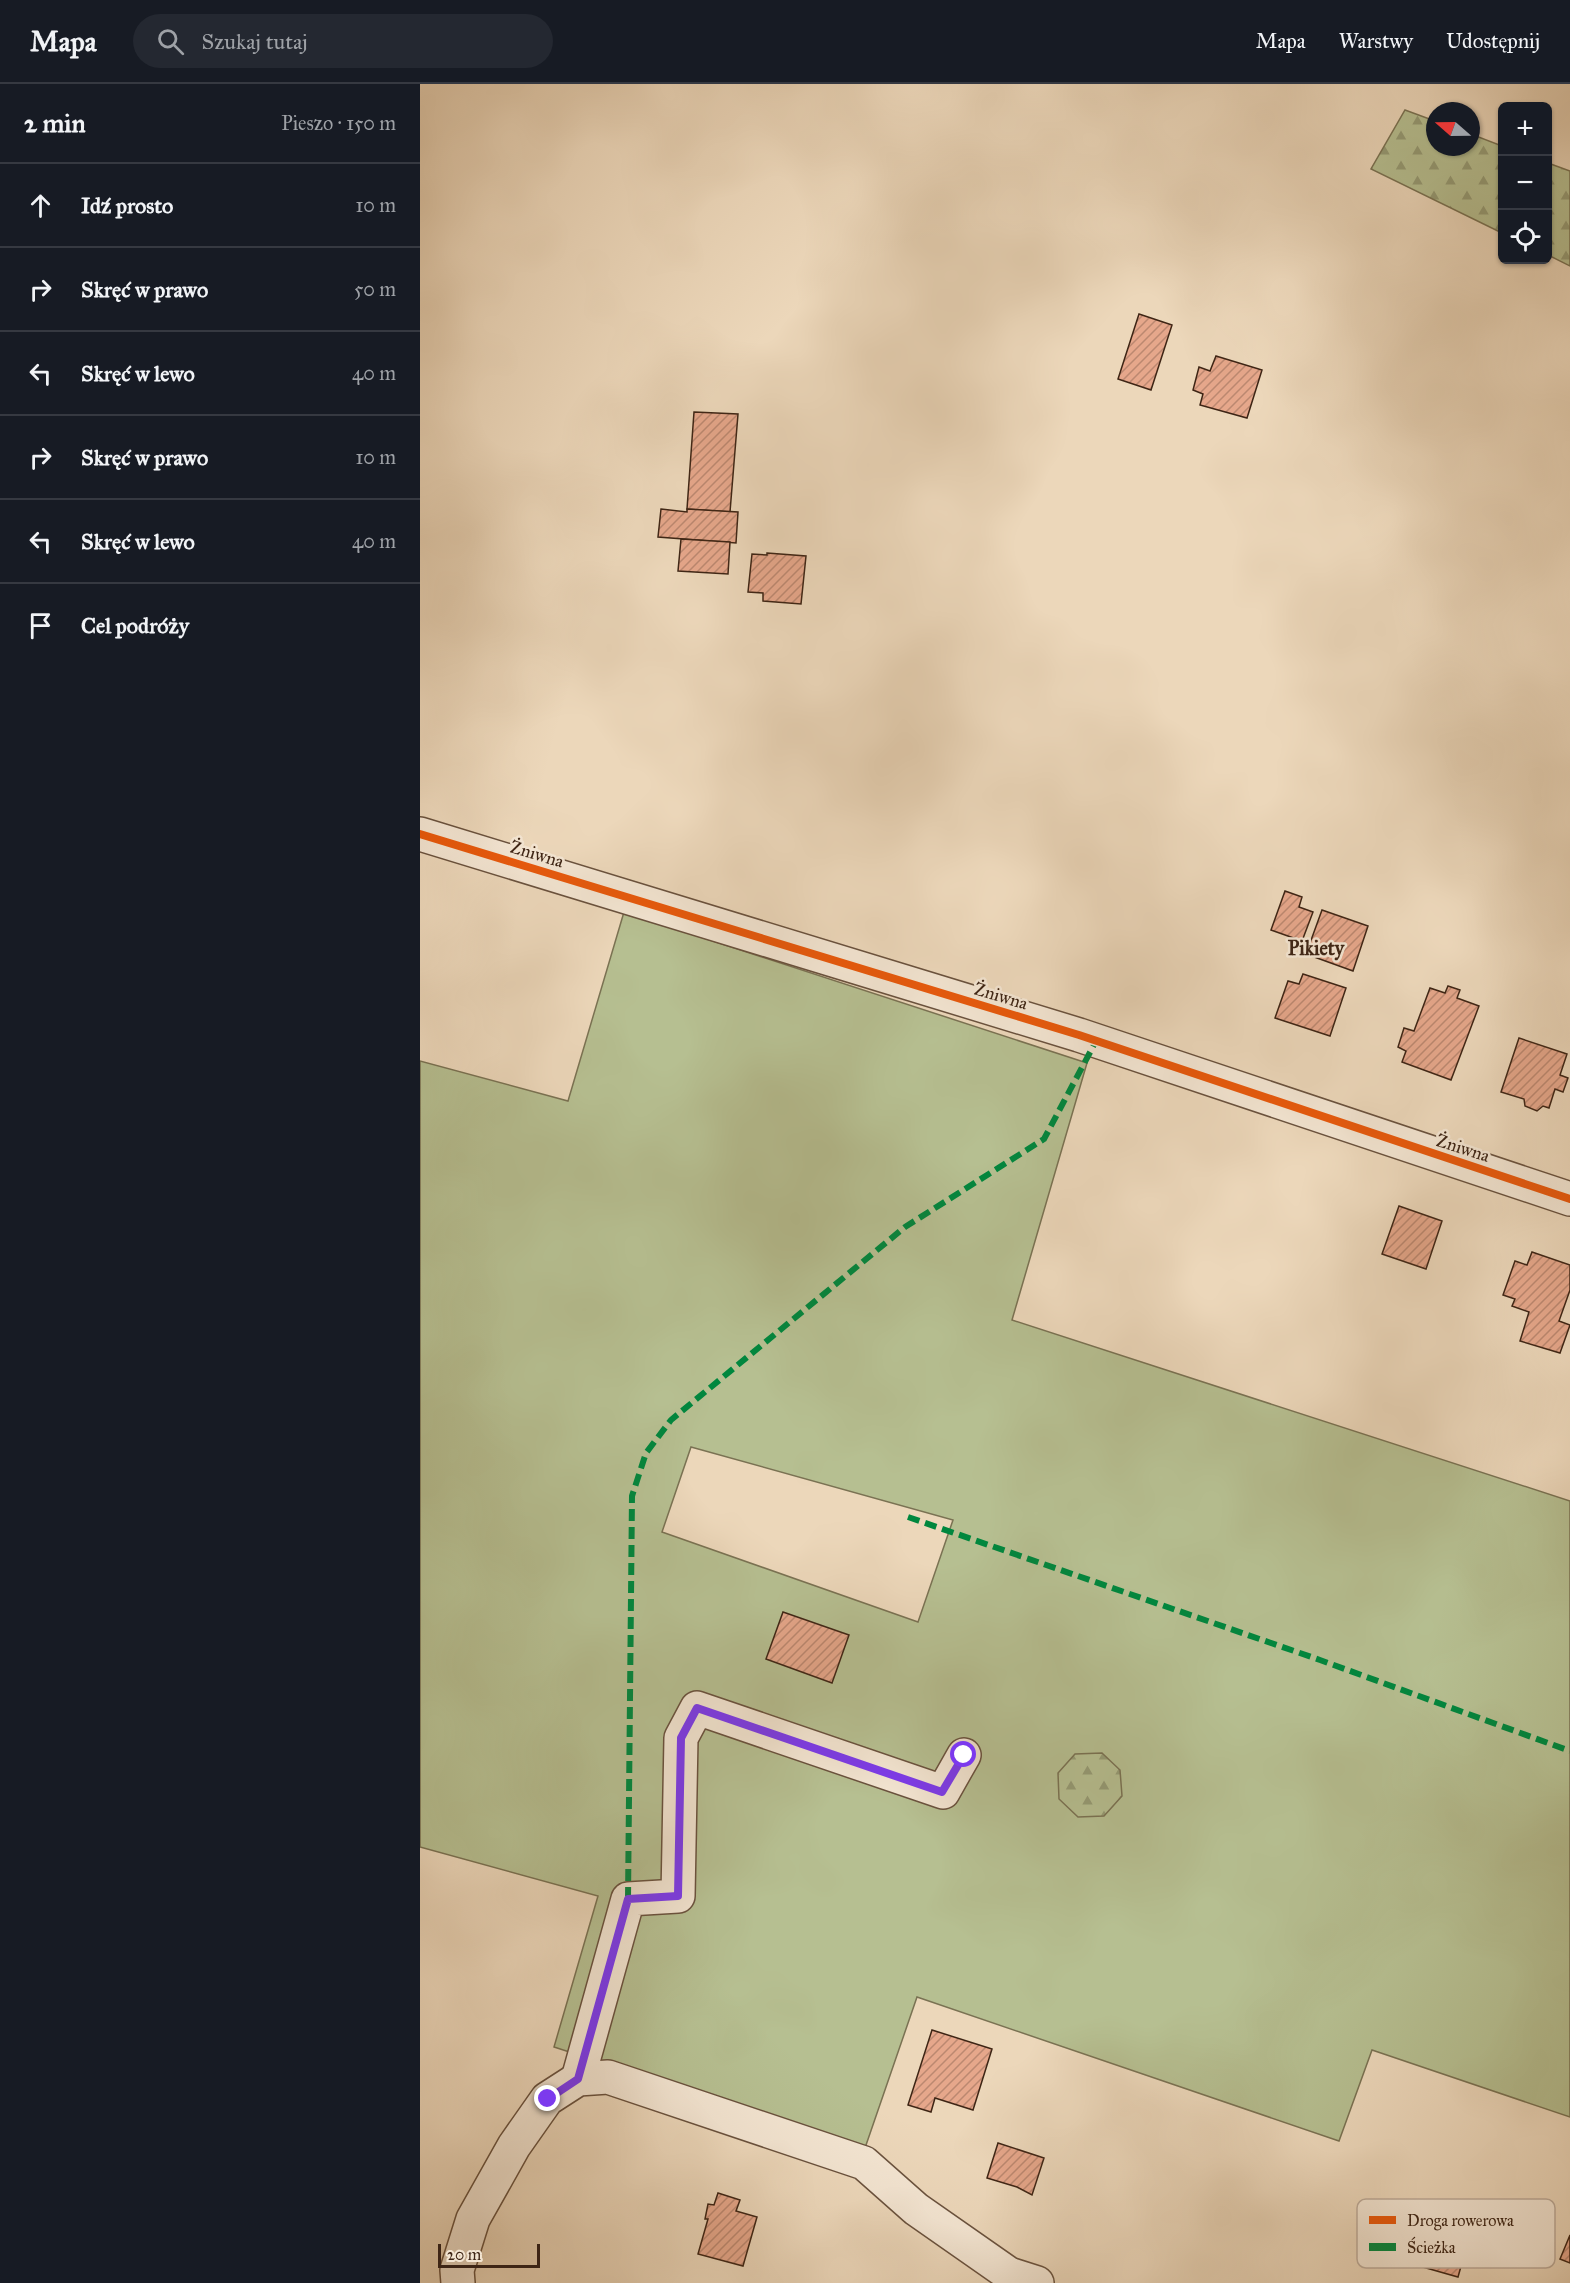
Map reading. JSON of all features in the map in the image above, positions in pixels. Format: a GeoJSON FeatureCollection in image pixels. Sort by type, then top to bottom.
{"type":"FeatureCollection","features":[{"type":"Feature","properties":{"kind":"street","name":"Żniwna"},"geometry":{"type":"LineString","coordinates":[[420,834],[1079,1035],[1570,1199]]}},
{"type":"Feature","properties":{"kind":"street"},"geometry":{"type":"LineString","coordinates":[[578,2079],[628,1899],[678,1896],[681,1738],[697,1708],[942,1792],[964,1755]]}},
{"type":"Feature","properties":{"kind":"street"},"geometry":{"type":"LineString","coordinates":[[458,2283],[458,2270],[473,2219],[514,2146],[548,2099],[578,2079],[608,2077],[864,2163],[916,2209],[1000,2268],[1009,2274],[1037,2283]]}},
{"type":"Feature","properties":{"kind":"green space"},"geometry":{"type":"Polygon","coordinates":[[[1405,110],[1426,118],[1426,156],[1480,156],[1480,137],[1498,144],[1498,231],[1371,169],[1405,110]]]}},
{"type":"Feature","properties":{"kind":"green space"},"geometry":{"type":"Polygon","coordinates":[[[1552,164],[1570,171],[1570,266],[1552,257],[1552,164]]]}},
{"type":"Feature","properties":{"kind":"green space"},"geometry":{"type":"Polygon","coordinates":[[[624,912],[1087,1063],[1012,1320],[1570,1501],[1570,2117],[1372,2050],[1339,2141],[917,1997],[865,2148],[554,2047],[598,1896],[420,1847],[420,1061],[568,1101],[624,912]],[[691,1447],[662,1532],[918,1622],[953,1520],[691,1447]]]}},
{"type":"Feature","properties":{"kind":"green space"},"geometry":{"type":"Polygon","coordinates":[[[1102,1753],[1120,1770],[1122,1796],[1104,1816],[1078,1817],[1059,1799],[1058,1773],[1075,1754],[1102,1753]]]}},
{"type":"Feature","properties":{"kind":"building"},"geometry":{"type":"Polygon","coordinates":[[[1139,314],[1172,325],[1151,390],[1118,379],[1139,314]]]}},
{"type":"Feature","properties":{"kind":"building"},"geometry":{"type":"Polygon","coordinates":[[[1216,356],[1262,370],[1247,418],[1200,405],[1203,394],[1193,390],[1199,367],[1210,371],[1216,356]]]}},
{"type":"Feature","properties":{"kind":"building"},"geometry":{"type":"Polygon","coordinates":[[[694,412],[738,414],[730,512],[687,509],[694,412]]]}},
{"type":"Feature","properties":{"kind":"building"},"geometry":{"type":"Polygon","coordinates":[[[661,509],[687,512],[687,509],[738,512],[736,543],[658,537],[661,509]]]}},
{"type":"Feature","properties":{"kind":"building"},"geometry":{"type":"Polygon","coordinates":[[[681,539],[730,542],[728,574],[678,571],[681,539]]]}},
{"type":"Feature","properties":{"kind":"building"},"geometry":{"type":"Polygon","coordinates":[[[767,553],[806,556],[801,604],[763,601],[763,593],[748,592],[752,554],[767,555],[767,553]]]}},
{"type":"Feature","properties":{"kind":"building"},"geometry":{"type":"Polygon","coordinates":[[[1285,891],[1302,897],[1299,907],[1313,912],[1302,941],[1271,930],[1285,891]]]}},
{"type":"Feature","properties":{"kind":"building"},"geometry":{"type":"Polygon","coordinates":[[[1322,910],[1368,926],[1353,971],[1306,954],[1322,910]]]}},
{"type":"Feature","properties":{"kind":"building"},"geometry":{"type":"Polygon","coordinates":[[[1303,974],[1346,988],[1330,1036],[1275,1018],[1288,981],[1299,984],[1303,974]]]}},
{"type":"Feature","properties":{"kind":"building"},"geometry":{"type":"Polygon","coordinates":[[[1448,986],[1460,990],[1457,998],[1479,1006],[1451,1080],[1402,1062],[1406,1051],[1398,1047],[1404,1028],[1414,1031],[1430,988],[1445,993],[1448,986]]]}},
{"type":"Feature","properties":{"kind":"building"},"geometry":{"type":"Polygon","coordinates":[[[1519,1038],[1567,1054],[1560,1075],[1568,1078],[1563,1092],[1555,1089],[1549,1108],[1543,1106],[1537,1111],[1525,1106],[1524,1099],[1501,1092],[1519,1038]]]}},
{"type":"Feature","properties":{"kind":"building"},"geometry":{"type":"Polygon","coordinates":[[[1399,1206],[1442,1221],[1426,1269],[1382,1254],[1399,1206]]]}},
{"type":"Feature","properties":{"kind":"building"},"geometry":{"type":"Polygon","coordinates":[[[1532,1252],[1570,1265],[1570,1290],[1559,1321],[1570,1325],[1560,1353],[1520,1341],[1529,1312],[1512,1306],[1515,1299],[1503,1295],[1515,1261],[1527,1265],[1532,1252]]]}},
{"type":"Feature","properties":{"kind":"building"},"geometry":{"type":"Polygon","coordinates":[[[783,1612],[849,1635],[832,1683],[766,1659],[783,1612]]]}},
{"type":"Feature","properties":{"kind":"building"},"geometry":{"type":"Polygon","coordinates":[[[932,2030],[992,2049],[973,2110],[935,2098],[931,2112],[908,2105],[932,2030]]]}},
{"type":"Feature","properties":{"kind":"building"},"geometry":{"type":"Polygon","coordinates":[[[998,2143],[1044,2158],[1032,2195],[1017,2187],[987,2178],[998,2143]]]}},
{"type":"Feature","properties":{"kind":"building"},"geometry":{"type":"Polygon","coordinates":[[[718,2193],[740,2200],[736,2211],[757,2217],[743,2266],[698,2254],[708,2219],[705,2219],[708,2204],[714,2205],[718,2193]]]}},
{"type":"Feature","properties":{"kind":"building"},"geometry":{"type":"Polygon","coordinates":[[[1570,2235],[1570,2263],[1560,2259],[1570,2235]]]}},
{"type":"Feature","properties":{"kind":"building"},"geometry":{"type":"Polygon","coordinates":[[[1426,2268],[1461,2268],[1458,2277],[1426,2268]]]}},
{"type":"Feature","properties":{"kind":"marked path"},"geometry":{"type":"LineString","coordinates":[[628,1899],[632,1496],[646,1453],[671,1420],[905,1227],[1044,1139],[1096,1041]]}},
{"type":"Feature","properties":{"kind":"marked path"},"geometry":{"type":"LineString","coordinates":[[908,1517],[1320,1660],[1570,1751]]}},
{"type":"Feature","properties":{"kind":"cycle path"},"geometry":{"type":"LineString","coordinates":[[420,834],[1079,1035],[1570,1199]]}},
{"type":"Feature","properties":{"kind":"district","name":"Pikiety"},"geometry":{"type":"Point","coordinates":[1316,948]}},
{"type":"Feature","properties":{"kind":"route"},"geometry":{"type":"LineString","coordinates":[[548,2099],[578,2079],[628,1899],[678,1896],[681,1738],[697,1708],[942,1792],[964,1755]]}}]}
